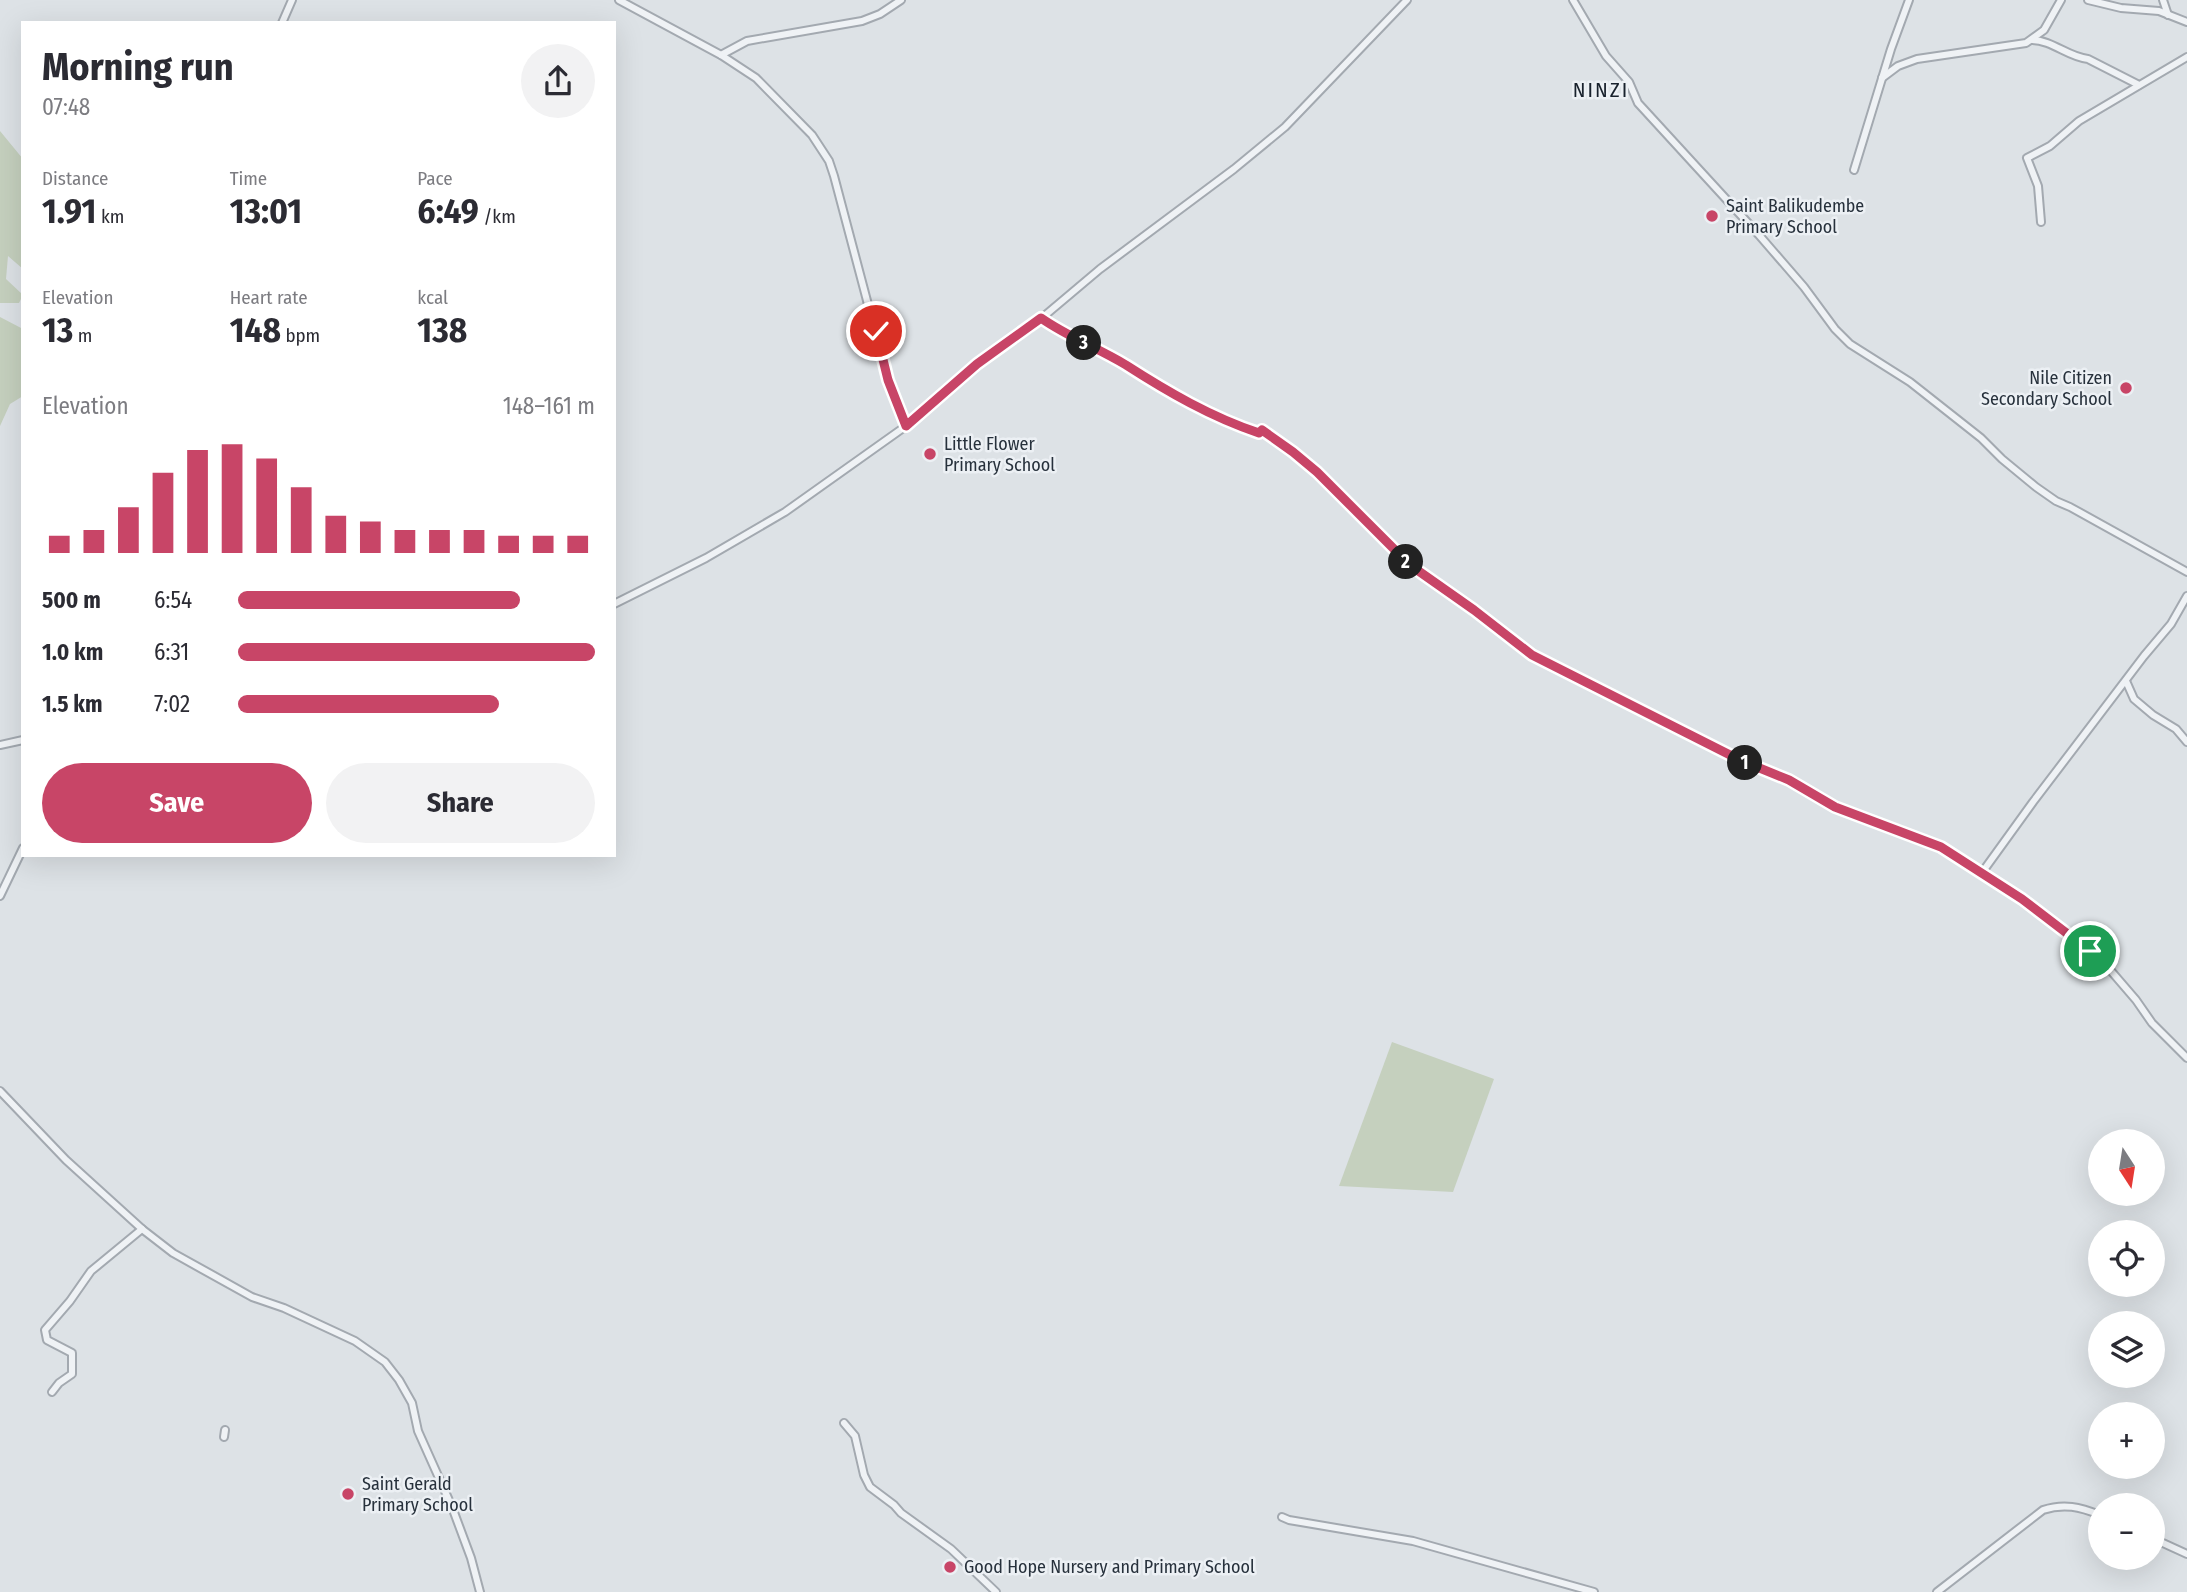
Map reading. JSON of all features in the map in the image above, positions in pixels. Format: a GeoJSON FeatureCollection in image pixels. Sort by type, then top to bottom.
{"type":"FeatureCollection","features":[{"type":"Feature","properties":{"kind":"street"},"geometry":{"type":"LineString","coordinates":[[283,21],[292,0]]}},
{"type":"Feature","properties":{"kind":"street"},"geometry":{"type":"LineString","coordinates":[[619,0],[721,55],[756,78],[772,91],[812,135],[829,161],[847,217],[888,380],[906,426]]}},
{"type":"Feature","properties":{"kind":"street"},"geometry":{"type":"LineString","coordinates":[[721,55],[747,41],[862,21],[880,15],[901,0]]}},
{"type":"Feature","properties":{"kind":"street"},"geometry":{"type":"LineString","coordinates":[[616,603],[706,558],[785,512],[906,426],[977,364],[1041,318],[1100,269],[1234,169],[1285,127],[1407,0]]}},
{"type":"Feature","properties":{"kind":"street"},"geometry":{"type":"LineString","coordinates":[[1573,0],[1606,56],[1629,82],[1638,103],[1759,235],[1850,344],[1894,370],[1919,389],[1975,432],[2002,458],[2056,501],[2187,572]]}},
{"type":"Feature","properties":{"kind":"street"},"geometry":{"type":"LineString","coordinates":[[1854,170],[1909,0]]}},
{"type":"Feature","properties":{"kind":"street"},"geometry":{"type":"LineString","coordinates":[[1882,78],[1898,66],[1917,59],[1994,46],[2022,45],[2044,30],[2061,0]]}},
{"type":"Feature","properties":{"kind":"street"},"geometry":{"type":"LineString","coordinates":[[2088,0],[2121,8],[2155,10],[2187,22]]}},
{"type":"Feature","properties":{"kind":"street"},"geometry":{"type":"LineString","coordinates":[[2162,0],[2168,15]]}},
{"type":"Feature","properties":{"kind":"street"},"geometry":{"type":"LineString","coordinates":[[2030,40],[2045,41],[2109,68],[2139,85]]}},
{"type":"Feature","properties":{"kind":"street"},"geometry":{"type":"LineString","coordinates":[[2041,222],[2038,186],[2027,158],[2050,146],[2079,121],[2187,57]]}},
{"type":"Feature","properties":{"kind":"street"},"geometry":{"type":"LineString","coordinates":[[1041,318],[1069,336],[1126,365],[1175,396],[1236,425],[1259,433],[1262,430],[1328,482],[1410,565],[1544,662],[1740,760],[1789,780],[1835,807],[1941,847],[2022,899],[2099,957],[2152,1023],[2187,1058]]}},
{"type":"Feature","properties":{"kind":"street"},"geometry":{"type":"LineString","coordinates":[[1981,874],[2033,802],[2171,624],[2187,596]]}},
{"type":"Feature","properties":{"kind":"street"},"geometry":{"type":"LineString","coordinates":[[2126,681],[2134,699],[2176,729],[2187,742]]}},
{"type":"Feature","properties":{"kind":"street"},"geometry":{"type":"LineString","coordinates":[[0,745],[21,740]]}},
{"type":"Feature","properties":{"kind":"street"},"geometry":{"type":"LineString","coordinates":[[0,896],[21,852]]}},
{"type":"Feature","properties":{"kind":"street"},"geometry":{"type":"LineString","coordinates":[[0,1091],[66,1160],[142,1229],[173,1253],[228,1285],[343,1335],[369,1349],[385,1362],[412,1403],[418,1431],[452,1507],[480,1592]]}},
{"type":"Feature","properties":{"kind":"street"},"geometry":{"type":"LineString","coordinates":[[52,1392],[72,1374],[72,1353],[47,1340],[45,1330],[91,1271],[142,1229]]}},
{"type":"Feature","properties":{"kind":"street"},"geometry":{"type":"LineString","coordinates":[[844,1423],[855,1436],[863,1475],[870,1486],[894,1504],[901,1513],[951,1549],[996,1592]]}},
{"type":"Feature","properties":{"kind":"street"},"geometry":{"type":"LineString","coordinates":[[1937,1592],[2043,1510],[2057,1505],[2088,1512]]}},
{"type":"Feature","properties":{"kind":"street"},"geometry":{"type":"LineString","coordinates":[[1282,1517],[1413,1541],[1594,1592]]}},
{"type":"Feature","properties":{"kind":"street"},"geometry":{"type":"LineString","coordinates":[[2165,1544],[2187,1554]]}},
{"type":"Feature","properties":{"kind":"green space"},"geometry":{"type":"Polygon","coordinates":[[[0,131],[21,157],[21,267],[8,256],[6,279],[21,293],[21,299],[19,303],[0,303],[0,131]]]}},
{"type":"Feature","properties":{"kind":"green space"},"geometry":{"type":"Polygon","coordinates":[[[0,317],[21,328],[21,397],[10,404],[0,426],[0,317]]]}},
{"type":"Feature","properties":{"kind":"green space"},"geometry":{"type":"Polygon","coordinates":[[[1392,1042],[1494,1079],[1453,1192],[1339,1186],[1392,1042]]]}},
{"type":"Feature","properties":{"kind":"place","name":"Saint Balikudembe Primary School"},"geometry":{"type":"Point","coordinates":[1712,216]}},
{"type":"Feature","properties":{"kind":"place","name":"Nile Citizen Secondary School"},"geometry":{"type":"Point","coordinates":[2126,388]}},
{"type":"Feature","properties":{"kind":"place","name":"Little Flower Primary School"},"geometry":{"type":"Point","coordinates":[930,454]}},
{"type":"Feature","properties":{"kind":"place","name":"Saint Gerald Primary School"},"geometry":{"type":"Point","coordinates":[348,1494]}},
{"type":"Feature","properties":{"kind":"place","name":"Good Hope Nursery and Primary School"},"geometry":{"type":"Point","coordinates":[950,1567]}},
{"type":"Feature","properties":{"kind":"district","name":"NINZI"},"geometry":{"type":"Point","coordinates":[1601,90]}},
{"type":"Feature","properties":{"kind":"route"},"geometry":{"type":"LineString","coordinates":[[876,331],[888,380],[906,426],[977,364],[1041,318],[1200,408],[1259,433],[1262,430],[1328,482],[1410,565],[1532,655],[1740,760],[1789,780],[1835,807],[1941,847],[2022,899],[2090,951]]}}]}
